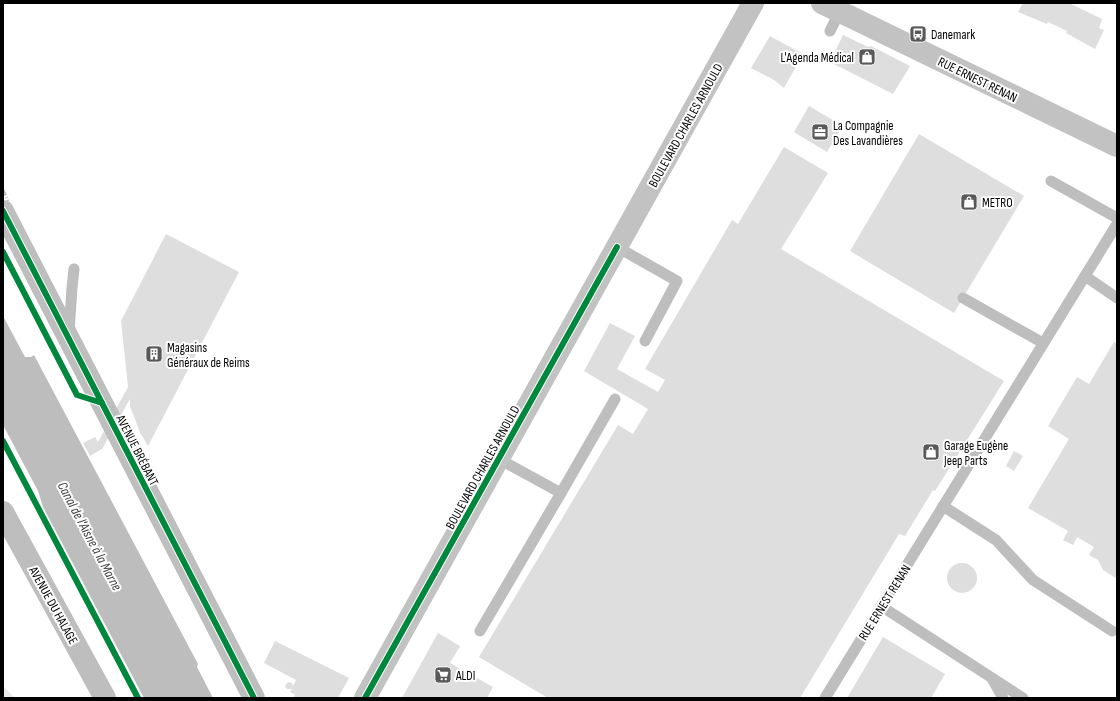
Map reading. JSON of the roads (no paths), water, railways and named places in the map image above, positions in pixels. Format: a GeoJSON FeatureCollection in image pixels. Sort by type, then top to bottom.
{"type":"FeatureCollection","features":[{"type":"Feature","properties":{"kind":"main road","name":"BOULEVARD CHARLES ARNOULD"},"geometry":{"type":"LineString","coordinates":[[366,698],[753,3]]}},
{"type":"Feature","properties":{"kind":"main road","name":"RUE ERNEST RENAN"},"geometry":{"type":"LineString","coordinates":[[831,7],[1117,146]]}},
{"type":"Feature","properties":{"kind":"street","name":"AVENUE BRÉBANT"},"geometry":{"type":"LineString","coordinates":[[3,211],[254,698]]}},
{"type":"Feature","properties":{"kind":"street","name":"AVENUE DU HALAGE"},"geometry":{"type":"LineString","coordinates":[[3,512],[105,698]]}},
{"type":"Feature","properties":{"kind":"lane","name":"RUE ERNEST RENAN"},"geometry":{"type":"LineString","coordinates":[[830,31],[831,7]]}},
{"type":"Feature","properties":{"kind":"lane"},"geometry":{"type":"LineString","coordinates":[[1051,181],[1117,218]]}},
{"type":"Feature","properties":{"kind":"lane","name":"RUE ERNEST RENAN"},"geometry":{"type":"LineString","coordinates":[[825,698],[1117,224]]}},
{"type":"Feature","properties":{"kind":"lane"},"geometry":{"type":"LineString","coordinates":[[617,247],[677,281],[645,341]]}},
{"type":"Feature","properties":{"kind":"lane"},"geometry":{"type":"LineString","coordinates":[[69,338],[74,269]]}},
{"type":"Feature","properties":{"kind":"lane"},"geometry":{"type":"LineString","coordinates":[[1085,276],[1117,298]]}},
{"type":"Feature","properties":{"kind":"lane"},"geometry":{"type":"LineString","coordinates":[[963,298],[1044,343]]}},
{"type":"Feature","properties":{"kind":"lane"},"geometry":{"type":"LineString","coordinates":[[480,631],[615,399]]}},
{"type":"Feature","properties":{"kind":"lane"},"geometry":{"type":"LineString","coordinates":[[499,459],[561,493]]}},
{"type":"Feature","properties":{"kind":"lane"},"geometry":{"type":"LineString","coordinates":[[943,506],[996,540],[1033,580],[1112,632]]}},
{"type":"Feature","properties":{"kind":"lane"},"geometry":{"type":"LineString","coordinates":[[881,606],[1023,698]]}},
{"type":"Feature","properties":{"kind":"lane"},"geometry":{"type":"LineString","coordinates":[[992,678],[1003,698]]}},
{"type":"Feature","properties":{"kind":"water","name":"Canal de l'Aisne à la Marne"},"geometry":{"type":"Polygon","coordinates":[[[3,316],[25,357],[31,357],[34,355],[198,664],[197,667],[213,698],[144,698],[43,507],[38,491],[3,425],[3,316]]]}},
{"type":"Feature","properties":{"kind":"railway"},"geometry":{"type":"LineString","coordinates":[[3,190],[8,201]]}},
{"type":"Feature","properties":{"kind":"place","name":"Danemark"},"geometry":{"type":"Point","coordinates":[918,34]}},
{"type":"Feature","properties":{"kind":"place","name":"L'Agenda Médical"},"geometry":{"type":"Point","coordinates":[867,57]}},
{"type":"Feature","properties":{"kind":"place","name":"La Compagnie Des Lavandières"},"geometry":{"type":"Point","coordinates":[820,132]}},
{"type":"Feature","properties":{"kind":"place","name":"METRO"},"geometry":{"type":"Point","coordinates":[969,202]}},
{"type":"Feature","properties":{"kind":"place","name":"Magasins Généraux de Reims"},"geometry":{"type":"Point","coordinates":[154,354]}},
{"type":"Feature","properties":{"kind":"place","name":"Garage Eugène Jeep Parts"},"geometry":{"type":"Point","coordinates":[931,452]}},
{"type":"Feature","properties":{"kind":"place","name":"ALDI"},"geometry":{"type":"Point","coordinates":[443,675]}}]}
